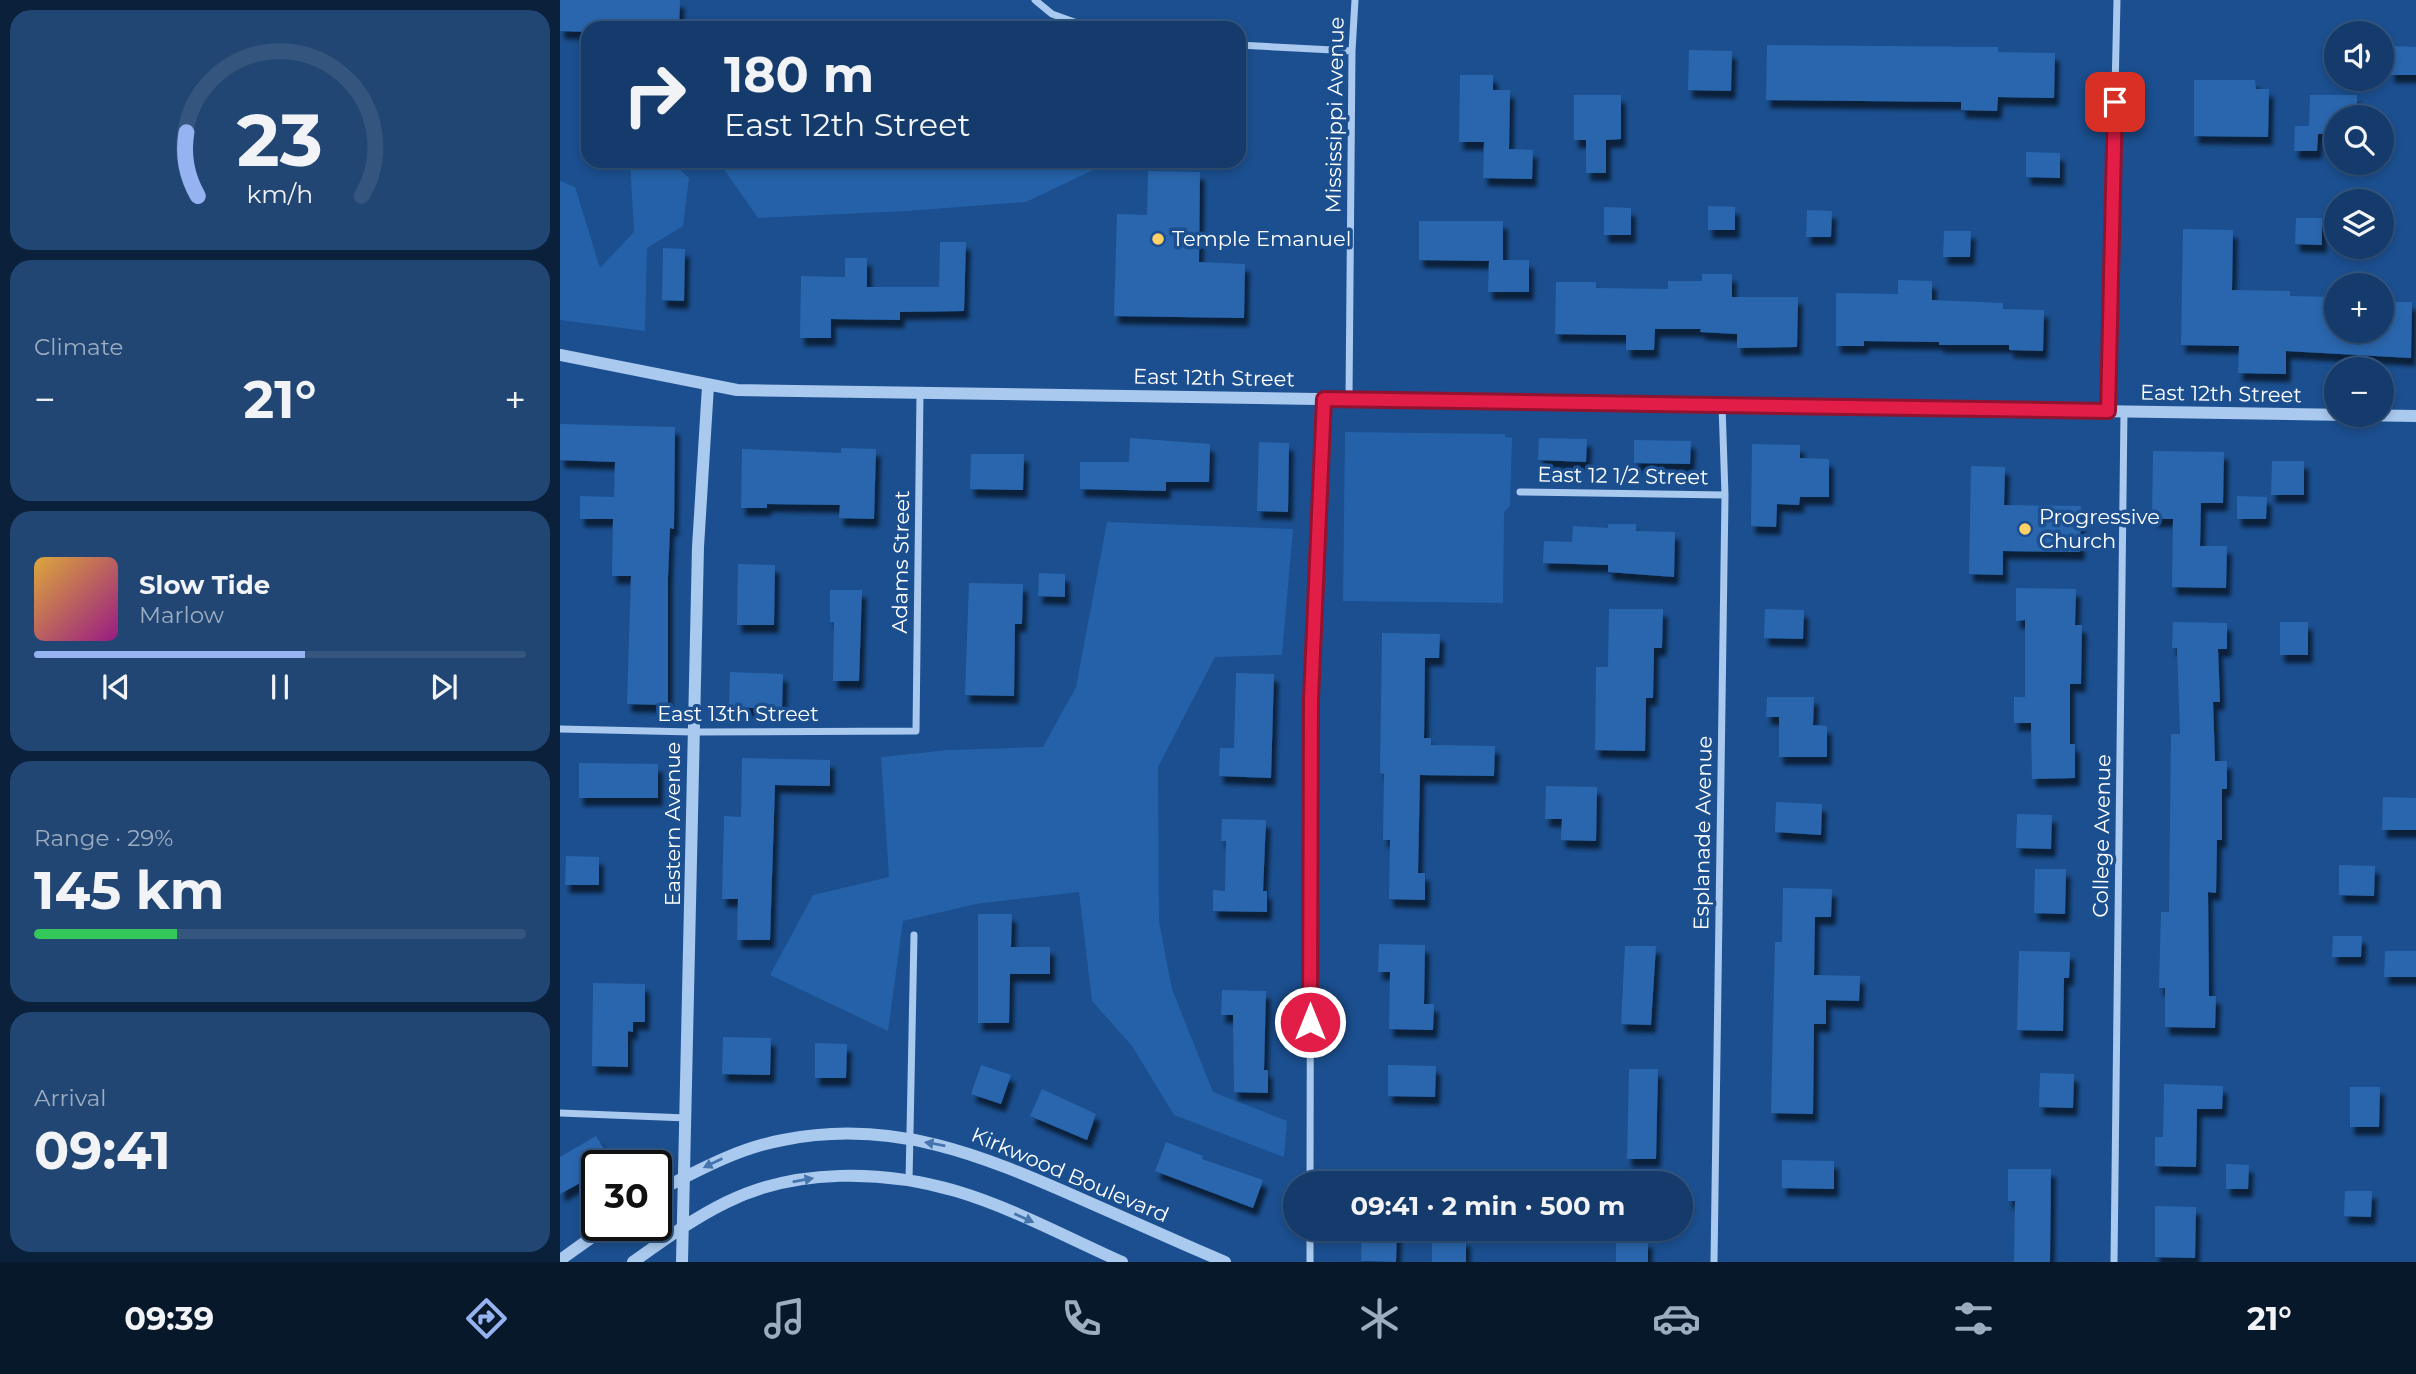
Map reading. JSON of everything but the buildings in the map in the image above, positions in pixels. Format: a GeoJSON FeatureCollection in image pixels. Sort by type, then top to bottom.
{"type":"FeatureCollection","features":[{"type":"Feature","properties":{"kind":"street"},"geometry":{"type":"LineString","coordinates":[[1035,0],[1052,14],[1071,21]]}},
{"type":"Feature","properties":{"kind":"street","name":"Mississippi Avenue"},"geometry":{"type":"LineString","coordinates":[[1349,399],[1352,51],[1355,0]]}},
{"type":"Feature","properties":{"kind":"street"},"geometry":{"type":"LineString","coordinates":[[2108,411],[2116,0]]}},
{"type":"Feature","properties":{"kind":"street"},"geometry":{"type":"LineString","coordinates":[[1246,45],[1352,51]]}},
{"type":"Feature","properties":{"kind":"street","name":"East 12th Street"},"geometry":{"type":"LineString","coordinates":[[560,355],[737,390],[2416,416]]}},
{"type":"Feature","properties":{"kind":"street","name":"Eastern Avenue"},"geometry":{"type":"LineString","coordinates":[[682,1262],[698,547],[708,386]]}},
{"type":"Feature","properties":{"kind":"street","name":"Adams Street"},"geometry":{"type":"LineString","coordinates":[[916,732],[920,393]]}},
{"type":"Feature","properties":{"kind":"street"},"geometry":{"type":"LineString","coordinates":[[1310,1171],[1311,699],[1324,399]]}},
{"type":"Feature","properties":{"kind":"street","name":"Esplanade Avenue"},"geometry":{"type":"LineString","coordinates":[[1714,1262],[1725,495],[1722,405]]}},
{"type":"Feature","properties":{"kind":"street","name":"College Avenue"},"geometry":{"type":"LineString","coordinates":[[2114,1262],[2124,411]]}},
{"type":"Feature","properties":{"kind":"street","name":"East 12 1/2 Street"},"geometry":{"type":"LineString","coordinates":[[1520,492],[1725,495]]}},
{"type":"Feature","properties":{"kind":"street","name":"East 13th Street"},"geometry":{"type":"LineString","coordinates":[[560,729],[916,732]]}},
{"type":"Feature","properties":{"kind":"street"},"geometry":{"type":"LineString","coordinates":[[909,1181],[914,935]]}},
{"type":"Feature","properties":{"kind":"street"},"geometry":{"type":"LineString","coordinates":[[560,1113],[687,1118]]}},
{"type":"Feature","properties":{"kind":"street","name":"Kirkwood Boulevard"},"geometry":{"type":"LineString","coordinates":[[672,1184],[730,1155],[781,1140],[819,1134],[872,1133],[954,1147],[1002,1164],[1225,1262]]}},
{"type":"Feature","properties":{"kind":"street"},"geometry":{"type":"LineString","coordinates":[[633,1262],[682,1227],[728,1201],[764,1187],[817,1178],[856,1177],[909,1181],[956,1191],[1122,1262]]}},
{"type":"Feature","properties":{"kind":"street"},"geometry":{"type":"LineString","coordinates":[[560,1260],[587,1241]]}},
{"type":"Feature","properties":{"kind":"street"},"geometry":{"type":"LineString","coordinates":[[1310,1241],[1310,1262]]}},
{"type":"Feature","properties":{"kind":"shaded area"},"geometry":{"type":"Polygon","coordinates":[[[630,168],[678,168],[689,178],[683,226],[647,248],[645,331],[560,320],[560,181],[575,187],[600,268],[634,232],[630,168]]]}},
{"type":"Feature","properties":{"kind":"shaded area"},"geometry":{"type":"Polygon","coordinates":[[[723,168],[1097,168],[1026,202],[758,218],[723,168]]]}},
{"type":"Feature","properties":{"kind":"shaded area"},"geometry":{"type":"Polygon","coordinates":[[[1345,432],[1505,434],[1505,437],[1512,438],[1510,506],[1504,512],[1503,603],[1343,601],[1345,432]]]}},
{"type":"Feature","properties":{"kind":"shaded area"},"geometry":{"type":"Polygon","coordinates":[[[1107,522],[1293,529],[1282,655],[1215,657],[1158,767],[1159,922],[1172,989],[1213,1092],[1287,1121],[1284,1157],[1174,1115],[1132,1046],[1092,1001],[1079,892],[976,904],[903,921],[888,1031],[770,975],[813,895],[889,877],[881,757],[948,750],[1043,747],[1076,687],[1107,522]]]}},
{"type":"Feature","properties":{"kind":"place","name":"Temple Emanuel"},"geometry":{"type":"Point","coordinates":[1158,239]}},
{"type":"Feature","properties":{"kind":"place","name":"Progressive Church"},"geometry":{"type":"Point","coordinates":[2025,529]}},
{"type":"Feature","properties":{"kind":"route"},"geometry":{"type":"LineString","coordinates":[[1310,1022],[1311,699],[1324,399],[2108,411],[2115,102]]}}]}
